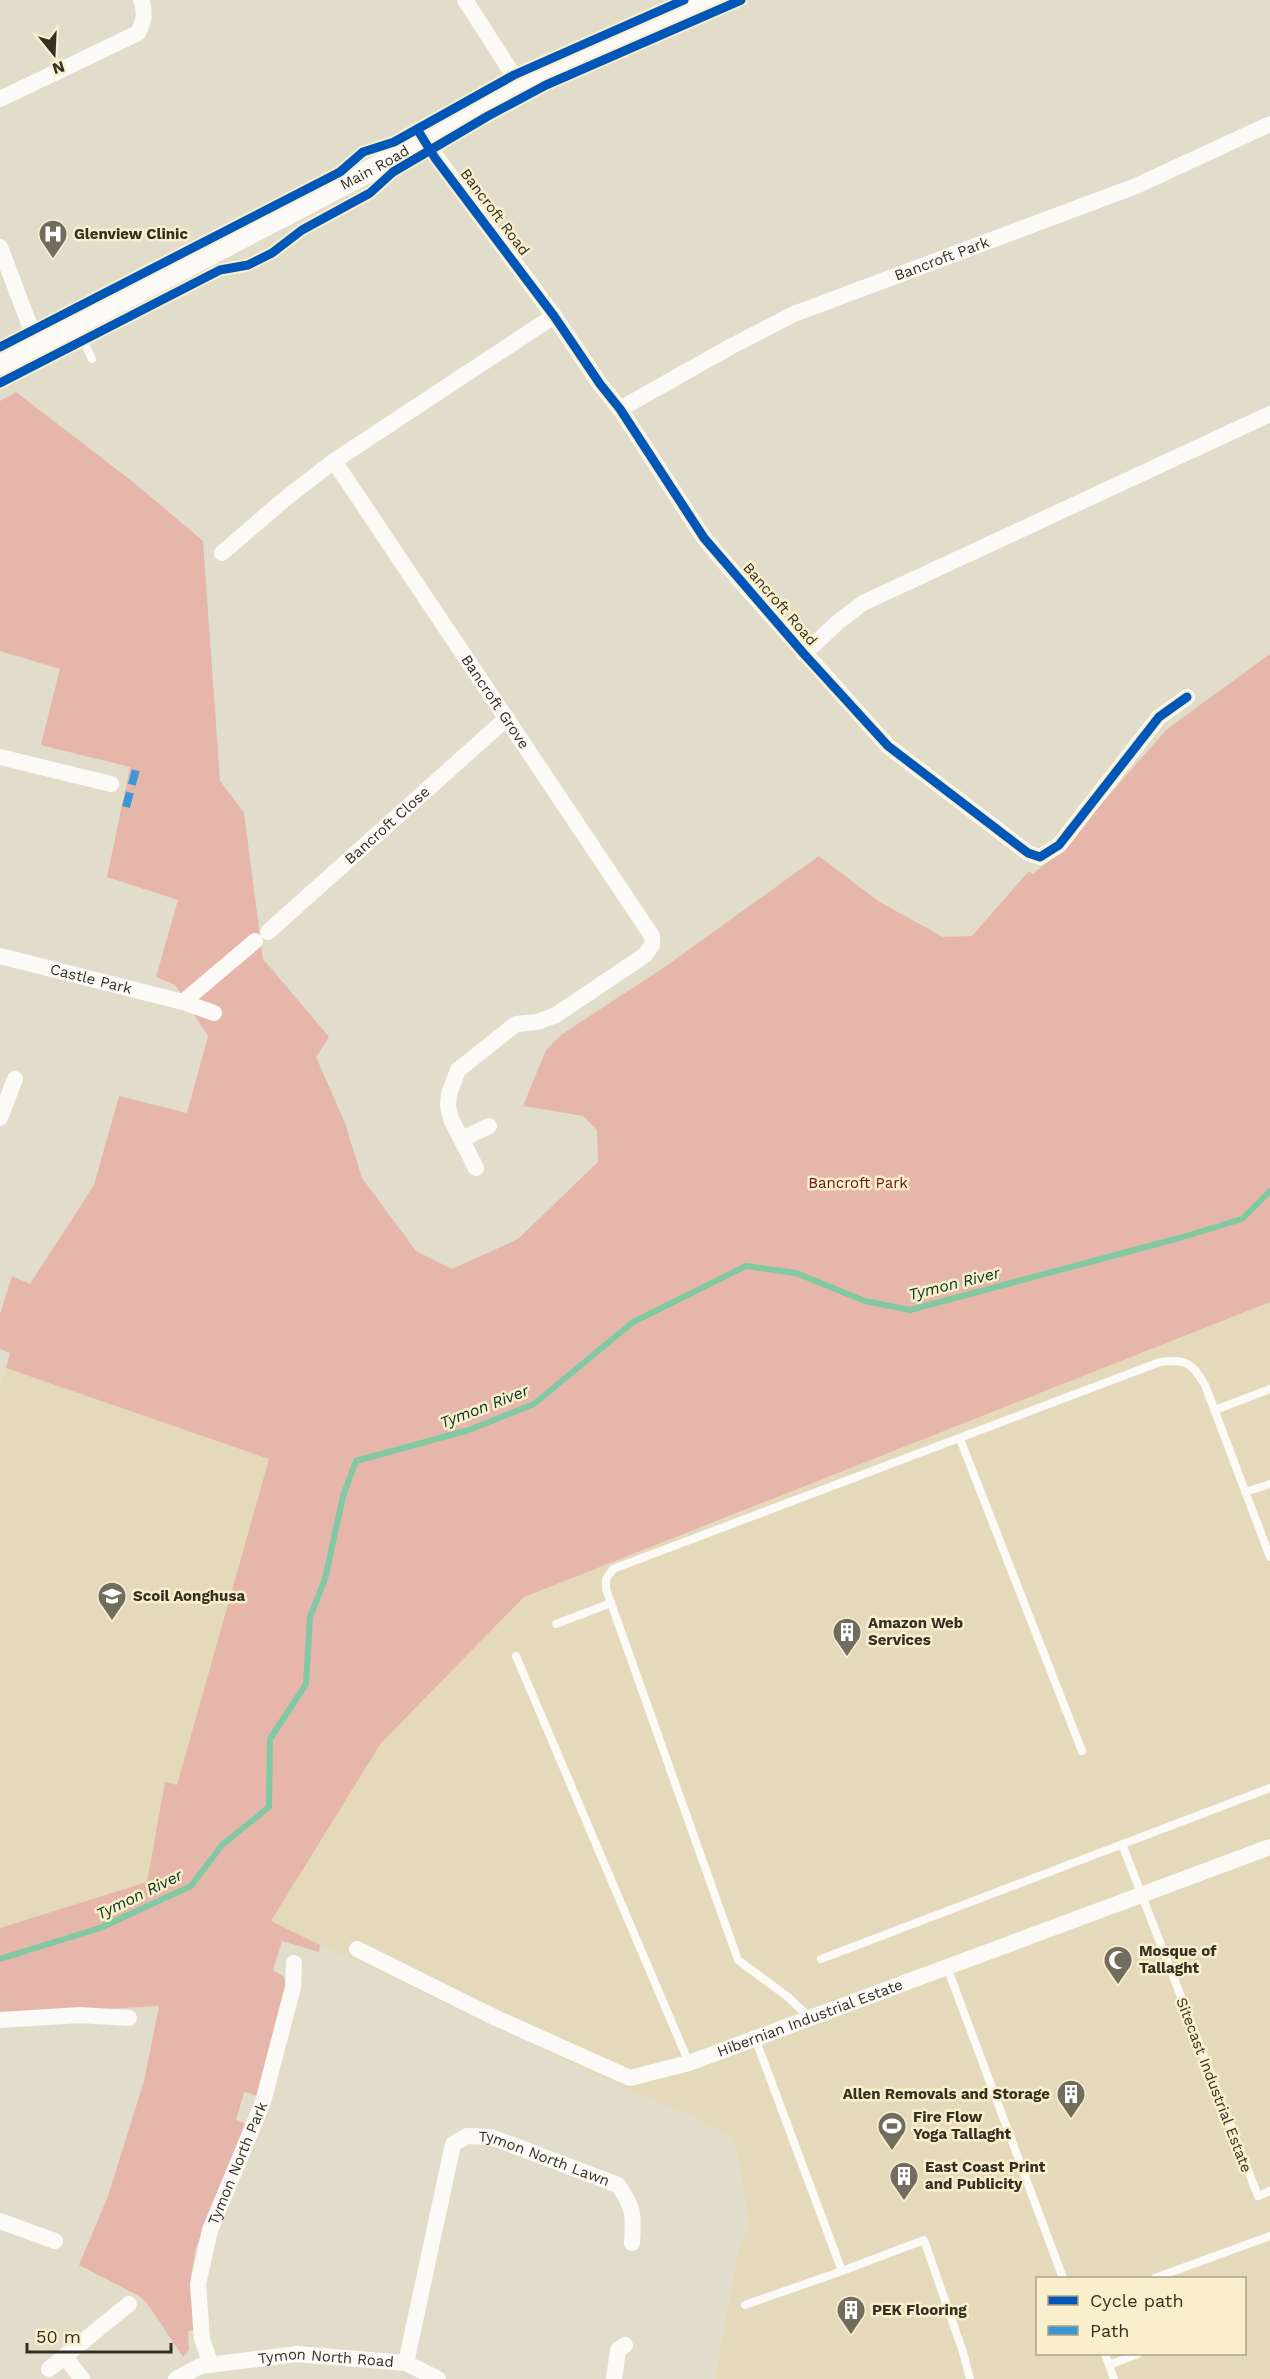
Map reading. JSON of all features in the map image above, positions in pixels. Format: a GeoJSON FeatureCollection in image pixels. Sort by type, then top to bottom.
{"type":"FeatureCollection","features":[{"type":"Feature","properties":{"kind":"street"},"geometry":{"type":"LineString","coordinates":[[0,99],[138,33],[144,21],[144,8],[141,0]]}},
{"type":"Feature","properties":{"kind":"street"},"geometry":{"type":"LineString","coordinates":[[465,0],[521,87]]}},
{"type":"Feature","properties":{"kind":"street","name":"Main Road"},"geometry":{"type":"LineString","coordinates":[[0,364],[379,166],[474,110],[715,0]]}},
{"type":"Feature","properties":{"kind":"street","name":"Bancroft Park"},"geometry":{"type":"LineString","coordinates":[[620,409],[730,346],[794,314],[1136,186],[1270,124]]}},
{"type":"Feature","properties":{"kind":"street","name":"Bancroft Road"},"geometry":{"type":"LineString","coordinates":[[424,140],[620,409],[704,538],[804,654],[888,746],[1028,853],[1040,857],[1059,845],[1159,717],[1188,698]]}},
{"type":"Feature","properties":{"kind":"street"},"geometry":{"type":"LineString","coordinates":[[0,247],[28,321],[39,343]]}},
{"type":"Feature","properties":{"kind":"street"},"geometry":{"type":"LineString","coordinates":[[222,553],[286,498],[334,461],[554,316]]}},
{"type":"Feature","properties":{"kind":"street"},"geometry":{"type":"LineString","coordinates":[[804,654],[838,622],[864,603],[1270,414]]}},
{"type":"Feature","properties":{"kind":"street","name":"Bancroft Grove"},"geometry":{"type":"LineString","coordinates":[[334,461],[652,936],[652,945],[645,955],[556,1015],[537,1022],[516,1024],[458,1070],[450,1088],[448,1106],[451,1119],[462,1139]]}},
{"type":"Feature","properties":{"kind":"street","name":"Bancroft Close"},"geometry":{"type":"LineString","coordinates":[[183,1002],[262,937],[507,718]]}},
{"type":"Feature","properties":{"kind":"street"},"geometry":{"type":"LineString","coordinates":[[0,757],[111,784]]}},
{"type":"Feature","properties":{"kind":"street","name":"Castle Park"},"geometry":{"type":"LineString","coordinates":[[0,956],[183,1002],[214,1013]]}},
{"type":"Feature","properties":{"kind":"street"},"geometry":{"type":"LineString","coordinates":[[0,1118],[15,1079]]}},
{"type":"Feature","properties":{"kind":"street"},"geometry":{"type":"LineString","coordinates":[[476,1168],[462,1139],[489,1126]]}},
{"type":"Feature","properties":{"kind":"street","name":"Hibernian Industrial Estate"},"geometry":{"type":"LineString","coordinates":[[357,1949],[496,2018],[630,2078],[689,2063],[1270,1847]]}},
{"type":"Feature","properties":{"kind":"street","name":"Tymon North Park"},"geometry":{"type":"LineString","coordinates":[[211,2365],[202,2339],[198,2284],[210,2230],[263,2102],[293,1986],[294,1963]]}},
{"type":"Feature","properties":{"kind":"street"},"geometry":{"type":"LineString","coordinates":[[0,2020],[80,2015],[129,2018]]}},
{"type":"Feature","properties":{"kind":"street","name":"Tymon North Lawn"},"geometry":{"type":"LineString","coordinates":[[406,2363],[453,2144],[467,2136],[491,2138],[618,2185],[630,2202],[632,2210],[632,2243]]}},
{"type":"Feature","properties":{"kind":"street"},"geometry":{"type":"LineString","coordinates":[[0,2221],[55,2241]]}},
{"type":"Feature","properties":{"kind":"street"},"geometry":{"type":"LineString","coordinates":[[49,2369],[129,2304]]}},
{"type":"Feature","properties":{"kind":"street"},"geometry":{"type":"LineString","coordinates":[[614,2379],[618,2350],[625,2345]]}},
{"type":"Feature","properties":{"kind":"street","name":"Tymon North Road"},"geometry":{"type":"LineString","coordinates":[[176,2379],[200,2366],[297,2354],[406,2363],[438,2379]]}},
{"type":"Feature","properties":{"kind":"street"},"geometry":{"type":"LineString","coordinates":[[65,2357],[82,2379]]}},
{"type":"Feature","properties":{"kind":"lane"},"geometry":{"type":"LineString","coordinates":[[76,324],[92,359]]}},
{"type":"Feature","properties":{"kind":"lane"},"geometry":{"type":"LineString","coordinates":[[810,2018],[788,1997],[738,1960],[606,1589],[606,1579],[614,1569],[1160,1362],[1179,1360],[1194,1366],[1205,1384],[1270,1557]]}},
{"type":"Feature","properties":{"kind":"lane"},"geometry":{"type":"LineString","coordinates":[[1215,1410],[1270,1389]]}},
{"type":"Feature","properties":{"kind":"lane"},"geometry":{"type":"LineString","coordinates":[[960,1439],[1082,1751]]}},
{"type":"Feature","properties":{"kind":"lane"},"geometry":{"type":"LineString","coordinates":[[1245,1492],[1270,1484]]}},
{"type":"Feature","properties":{"kind":"lane"},"geometry":{"type":"LineString","coordinates":[[556,1624],[611,1603]]}},
{"type":"Feature","properties":{"kind":"lane"},"geometry":{"type":"LineString","coordinates":[[516,1656],[689,2063]]}},
{"type":"Feature","properties":{"kind":"lane"},"geometry":{"type":"LineString","coordinates":[[821,1959],[1270,1788]]}},
{"type":"Feature","properties":{"kind":"lane"},"geometry":{"type":"LineString","coordinates":[[1122,1844],[1140,1895]]}},
{"type":"Feature","properties":{"kind":"lane","name":"Sitecast Industrial Estate"},"geometry":{"type":"LineString","coordinates":[[1140,1895],[1258,2196],[1270,2191]]}},
{"type":"Feature","properties":{"kind":"lane"},"geometry":{"type":"LineString","coordinates":[[947,1967],[1063,2277]]}},
{"type":"Feature","properties":{"kind":"lane"},"geometry":{"type":"LineString","coordinates":[[755,2038],[842,2271]]}},
{"type":"Feature","properties":{"kind":"lane"},"geometry":{"type":"LineString","coordinates":[[1158,2277],[1270,2236]]}},
{"type":"Feature","properties":{"kind":"lane"},"geometry":{"type":"LineString","coordinates":[[745,2305],[924,2240],[963,2352],[970,2379]]}},
{"type":"Feature","properties":{"kind":"lane"},"geometry":{"type":"LineString","coordinates":[[1105,2355],[1114,2379]]}},
{"type":"Feature","properties":{"kind":"lane"},"geometry":{"type":"LineString","coordinates":[[1109,2365],[1135,2355]]}},
{"type":"Feature","properties":{"kind":"shaded area"},"geometry":{"type":"Polygon","coordinates":[[[1270,1302],[1270,2379],[715,2379],[739,2248],[749,2224],[735,2139],[689,2115],[647,2098],[271,1921],[381,1743],[524,1597],[1270,1302]]]}},
{"type":"Feature","properties":{"kind":"shaded area","name":"Scoil Aonghusa"},"geometry":{"type":"Polygon","coordinates":[[[6,1368],[269,1459],[177,1785],[165,1783],[147,1883],[0,1928],[0,1389],[6,1368]]]}},
{"type":"Feature","properties":{"kind":"green space","name":"Bancroft Park"},"geometry":{"type":"Polygon","coordinates":[[[16,392],[133,482],[203,541],[220,781],[244,813],[263,959],[329,1037],[316,1057],[345,1123],[362,1178],[416,1251],[452,1269],[518,1239],[598,1162],[597,1130],[583,1116],[523,1106],[546,1050],[561,1035],[669,964],[819,856],[878,901],[943,937],[972,936],[1029,871],[1033,874],[1060,851],[1167,729],[1270,654],[1270,1302],[524,1597],[381,1743],[271,1921],[320,1945],[319,1952],[282,1941],[273,1970],[284,1977],[286,1985],[258,2096],[244,2092],[236,2120],[249,2125],[196,2247],[191,2276],[193,2330],[188,2331],[189,2350],[183,2357],[141,2297],[79,2265],[108,2196],[144,2081],[159,2006],[0,2015],[0,1928],[147,1882],[165,1782],[177,1785],[269,1459],[6,1368],[10,1353],[0,1349],[0,1314],[12,1276],[30,1284],[94,1185],[119,1096],[187,1113],[208,1036],[175,985],[156,977],[178,900],[107,877],[130,767],[41,745],[60,669],[0,651],[0,401],[16,392]]]}},
{"type":"Feature","properties":{"kind":"waterway","name":"Tymon River"},"geometry":{"type":"LineString","coordinates":[[0,1959],[100,1928],[191,1886],[222,1845],[269,1807],[270,1739],[306,1684],[310,1617],[325,1579],[343,1496],[356,1461],[469,1430],[534,1404],[633,1322],[746,1266],[796,1273],[865,1301],[910,1310],[1242,1219],[1270,1191]]}},
{"type":"Feature","properties":{"kind":"marked path"},"geometry":{"type":"LineString","coordinates":[[126,807],[136,769]]}},
{"type":"Feature","properties":{"kind":"cycle path"},"geometry":{"type":"LineString","coordinates":[[0,347],[340,172],[363,152],[394,142],[514,75],[684,0]]}},
{"type":"Feature","properties":{"kind":"cycle path"},"geometry":{"type":"LineString","coordinates":[[0,383],[220,270],[248,265],[272,253],[302,230],[370,193],[393,172],[546,85],[741,0]]}},
{"type":"Feature","properties":{"kind":"cycle path"},"geometry":{"type":"LineString","coordinates":[[417,129],[435,158],[554,316],[600,384],[620,409],[704,538],[804,654],[888,746],[1028,853],[1040,857],[1059,845],[1159,717],[1187,697]]}},
{"type":"Feature","properties":{"kind":"place","name":"Glenview Clinic"},"geometry":{"type":"Point","coordinates":[53,260]}},
{"type":"Feature","properties":{"kind":"place","name":"Scoil Aonghusa"},"geometry":{"type":"Point","coordinates":[112,1622]}},
{"type":"Feature","properties":{"kind":"place","name":"Amazon Web Services"},"geometry":{"type":"Point","coordinates":[847,1658]}},
{"type":"Feature","properties":{"kind":"place","name":"Mosque of Tallaght"},"geometry":{"type":"Point","coordinates":[1118,1986]}},
{"type":"Feature","properties":{"kind":"place","name":"Allen Removals and Storage"},"geometry":{"type":"Point","coordinates":[1071,2120]}},
{"type":"Feature","properties":{"kind":"place","name":"Fire Flow Yoga Tallaght"},"geometry":{"type":"Point","coordinates":[892,2152]}},
{"type":"Feature","properties":{"kind":"place","name":"East Coast Print and Publicity"},"geometry":{"type":"Point","coordinates":[904,2202]}},
{"type":"Feature","properties":{"kind":"place","name":"PEK Flooring"},"geometry":{"type":"Point","coordinates":[851,2336]}}]}
